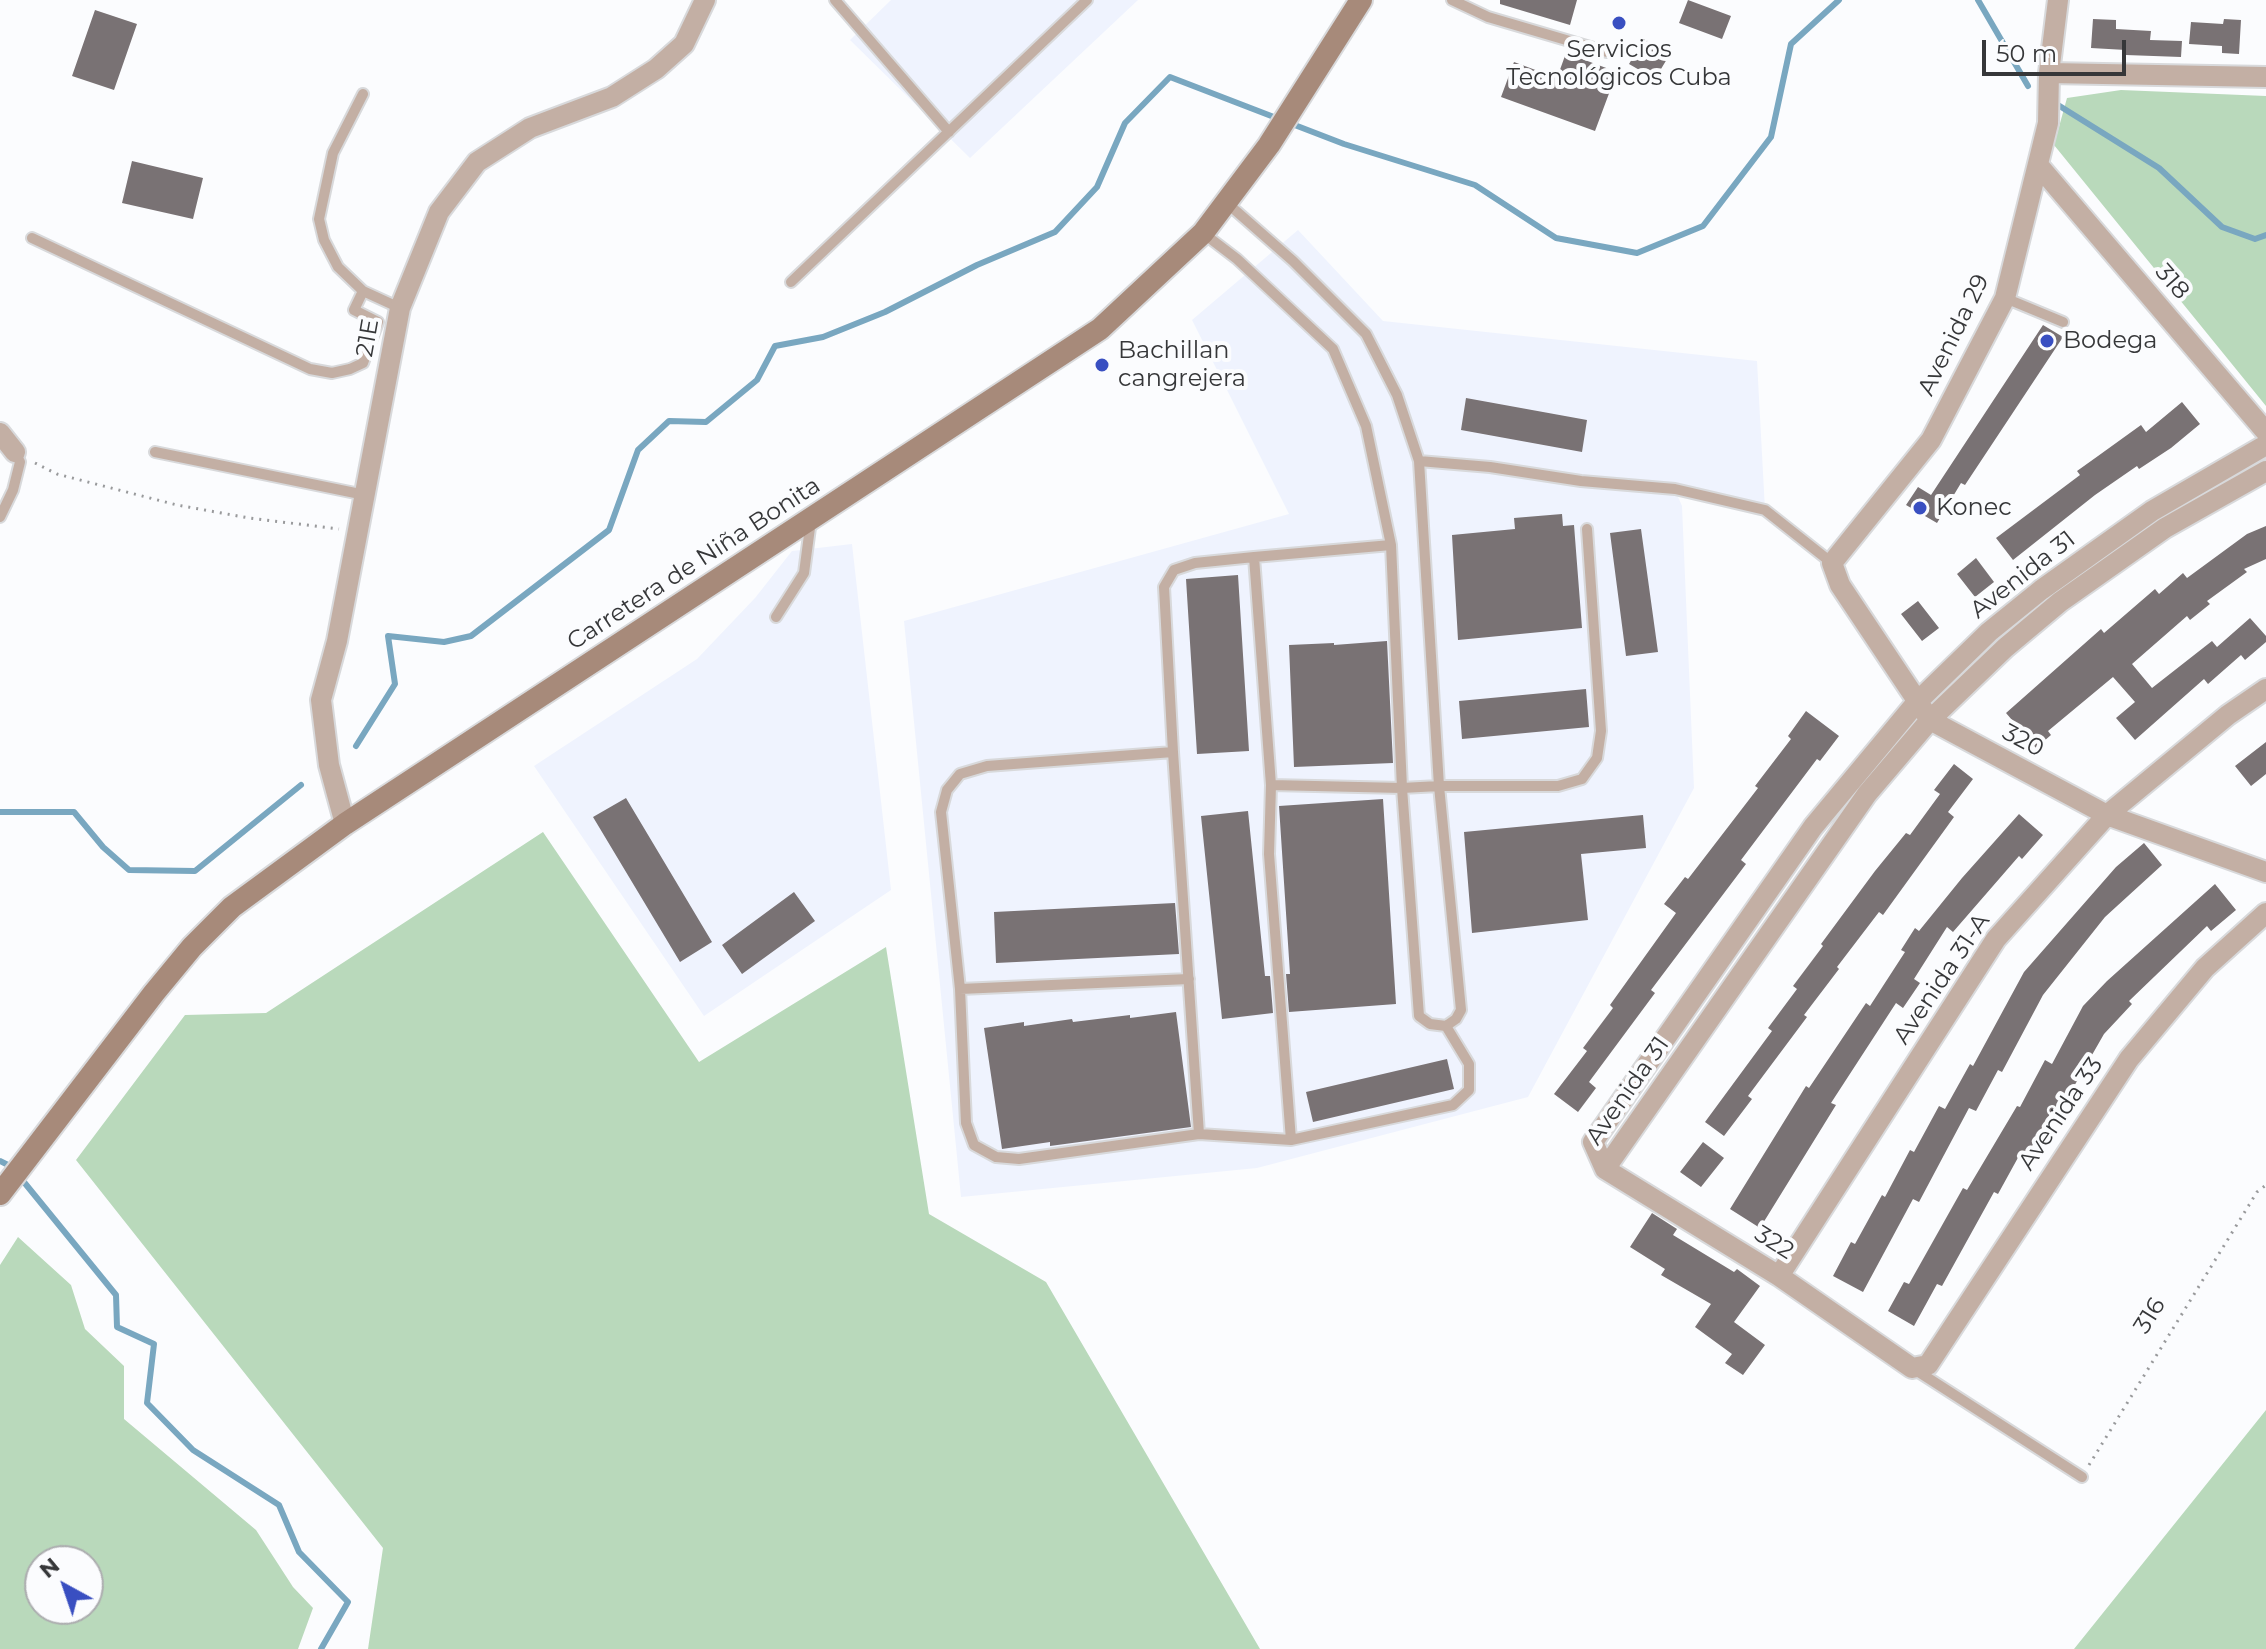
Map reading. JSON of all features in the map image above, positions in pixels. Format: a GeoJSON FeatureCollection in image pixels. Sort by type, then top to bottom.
{"type":"FeatureCollection","features":[{"type":"Feature","properties":{"kind":"main road","name":"Carretera de Niña Bonita"},"geometry":{"type":"LineString","coordinates":[[0,1194],[192,947],[232,907],[345,824],[1100,329],[1203,233],[1227,203],[1361,0]]}},
{"type":"Feature","properties":{"kind":"street","name":"21E"},"geometry":{"type":"LineString","coordinates":[[345,824],[329,765],[321,700],[337,641],[400,308],[439,212],[477,162],[530,128],[612,97],[656,69],[684,44],[705,0]]}},
{"type":"Feature","properties":{"kind":"street","name":"Avenida 29"},"geometry":{"type":"LineString","coordinates":[[1832,563],[1931,440],[2005,298],[2048,123],[2049,73],[2058,0]]}},
{"type":"Feature","properties":{"kind":"street"},"geometry":{"type":"LineString","coordinates":[[2049,73],[2266,77]]}},
{"type":"Feature","properties":{"kind":"street","name":"318"},"geometry":{"type":"LineString","coordinates":[[2039,166],[2266,432]]}},
{"type":"Feature","properties":{"kind":"street"},"geometry":{"type":"LineString","coordinates":[[0,433],[15,452]]}},
{"type":"Feature","properties":{"kind":"street","name":"Avenida 31"},"geometry":{"type":"LineString","coordinates":[[1605,1169],[1593,1142],[1813,827],[1917,702],[1989,632],[2041,590],[2152,511],[2266,445]]}},
{"type":"Feature","properties":{"kind":"street","name":"Avenida 31"},"geometry":{"type":"LineString","coordinates":[[1605,1169],[1867,794],[1930,720],[2005,648],[2060,602],[2165,528],[2266,471]]}},
{"type":"Feature","properties":{"kind":"street","name":"320"},"geometry":{"type":"LineString","coordinates":[[1832,563],[1840,585],[1930,720],[2107,815],[2266,872]]}},
{"type":"Feature","properties":{"kind":"street","name":"Avenida 31-A"},"geometry":{"type":"LineString","coordinates":[[1779,1276],[1996,939],[2107,815],[2228,715],[2266,689]]}},
{"type":"Feature","properties":{"kind":"street","name":"Avenida 33"},"geometry":{"type":"LineString","coordinates":[[1920,1367],[2129,1059],[2205,968],[2266,913]]}},
{"type":"Feature","properties":{"kind":"street","name":"322"},"geometry":{"type":"LineString","coordinates":[[1605,1169],[1920,1367]]}},
{"type":"Feature","properties":{"kind":"lane"},"geometry":{"type":"LineString","coordinates":[[835,0],[949,132]]}},
{"type":"Feature","properties":{"kind":"lane"},"geometry":{"type":"LineString","coordinates":[[791,282],[1087,0]]}},
{"type":"Feature","properties":{"kind":"lane"},"geometry":{"type":"LineString","coordinates":[[1452,0],[1488,17],[1607,52]]}},
{"type":"Feature","properties":{"kind":"lane"},"geometry":{"type":"LineString","coordinates":[[363,94],[333,153],[319,219],[324,240],[338,267],[363,291],[400,308]]}},
{"type":"Feature","properties":{"kind":"lane"},"geometry":{"type":"LineString","coordinates":[[1203,233],[1237,259],[1333,349],[1366,426],[1391,545],[1402,788],[1419,1016],[1430,1024],[1446,1026],[1456,1019],[1461,1010],[1439,786],[1419,461],[1397,395],[1366,334],[1293,261],[1227,203]]}},
{"type":"Feature","properties":{"kind":"lane"},"geometry":{"type":"LineString","coordinates":[[32,238],[310,369],[332,373],[363,363],[378,322],[354,310],[363,291]]}},
{"type":"Feature","properties":{"kind":"lane"},"geometry":{"type":"LineString","coordinates":[[2005,298],[2063,322]]}},
{"type":"Feature","properties":{"kind":"lane"},"geometry":{"type":"LineString","coordinates":[[0,517],[13,490],[20,462],[15,452]]}},
{"type":"Feature","properties":{"kind":"lane"},"geometry":{"type":"LineString","coordinates":[[155,452],[366,495]]}},
{"type":"Feature","properties":{"kind":"lane"},"geometry":{"type":"LineString","coordinates":[[1419,461],[1675,489],[1765,510],[1832,563]]}},
{"type":"Feature","properties":{"kind":"lane"},"geometry":{"type":"LineString","coordinates":[[776,617],[804,573],[811,518]]}},
{"type":"Feature","properties":{"kind":"lane"},"geometry":{"type":"LineString","coordinates":[[1271,785],[1402,788],[1558,786],[1582,779],[1597,758],[1601,731],[1587,529]]}},
{"type":"Feature","properties":{"kind":"lane"},"geometry":{"type":"LineString","coordinates":[[1199,1134],[1164,587],[1174,570],[1195,563],[1391,545]]}},
{"type":"Feature","properties":{"kind":"lane"},"geometry":{"type":"LineString","coordinates":[[1254,557],[1271,785],[1269,854],[1291,1140]]}},
{"type":"Feature","properties":{"kind":"lane"},"geometry":{"type":"LineString","coordinates":[[1173,752],[987,766],[960,774],[947,790],[941,812],[960,989],[966,1123],[974,1145],[996,1157],[1019,1159],[1199,1134],[1291,1140],[1453,1105],[1469,1090],[1469,1064],[1446,1026]]}},
{"type":"Feature","properties":{"kind":"lane"},"geometry":{"type":"LineString","coordinates":[[960,989],[1189,979]]}},
{"type":"Feature","properties":{"kind":"lane","name":"322"},"geometry":{"type":"LineString","coordinates":[[1920,1367],[2082,1477]]}},
{"type":"Feature","properties":{"kind":"path"},"geometry":{"type":"LineString","coordinates":[[15,452],[57,474],[177,505],[249,518],[330,526],[358,535]]}},
{"type":"Feature","properties":{"kind":"path","name":"316"},"geometry":{"type":"LineString","coordinates":[[2082,1477],[2257,1192],[2266,1185]]}},
{"type":"Feature","properties":{"kind":"shaded area"},"geometry":{"type":"Polygon","coordinates":[[[891,0],[1138,0],[970,158],[850,40],[891,0]]]}},
{"type":"Feature","properties":{"kind":"shaded area"},"geometry":{"type":"Polygon","coordinates":[[[1298,230],[1383,321],[1757,361],[1765,510],[1675,490],[1682,506],[1694,788],[1528,1097],[1257,1168],[961,1197],[904,621],[1289,514],[1192,320],[1298,230]]]}},
{"type":"Feature","properties":{"kind":"shaded area"},"geometry":{"type":"Polygon","coordinates":[[[852,544],[891,890],[704,1016],[534,766],[697,659],[755,598],[792,551],[852,544]]]}},
{"type":"Feature","properties":{"kind":"green space"},"geometry":{"type":"Polygon","coordinates":[[[2121,90],[2266,96],[2266,406],[2054,145],[2067,98],[2121,90]]]}},
{"type":"Feature","properties":{"kind":"green space"},"geometry":{"type":"Polygon","coordinates":[[[543,832],[699,1062],[886,947],[929,1214],[1046,1282],[1260,1649],[368,1649],[383,1548],[76,1160],[185,1015],[266,1013],[543,832]]]}},
{"type":"Feature","properties":{"kind":"green space"},"geometry":{"type":"Polygon","coordinates":[[[18,1237],[71,1285],[85,1329],[124,1366],[124,1419],[256,1530],[293,1587],[313,1608],[298,1649],[0,1649],[0,1265],[18,1237]]]}},
{"type":"Feature","properties":{"kind":"green space"},"geometry":{"type":"Polygon","coordinates":[[[2266,1410],[2266,1649],[2074,1649],[2266,1410]]]}},
{"type":"Feature","properties":{"kind":"building"},"geometry":{"type":"Polygon","coordinates":[[[1500,0],[1577,0],[1570,25],[1500,4],[1500,0]]]}},
{"type":"Feature","properties":{"kind":"building"},"geometry":{"type":"Polygon","coordinates":[[[1688,0],[1731,16],[1722,39],[1679,23],[1688,0]]]}},
{"type":"Feature","properties":{"kind":"building"},"geometry":{"type":"Polygon","coordinates":[[[95,10],[137,24],[114,90],[72,76],[95,10]]]}},
{"type":"Feature","properties":{"kind":"building"},"geometry":{"type":"Polygon","coordinates":[[[2093,19],[2116,20],[2116,29],[2151,31],[2150,40],[2182,41],[2181,57],[2126,55],[2126,50],[2091,48],[2093,19]]]}},
{"type":"Feature","properties":{"kind":"building"},"geometry":{"type":"Polygon","coordinates":[[[2224,19],[2241,20],[2239,54],[2222,53],[2222,46],[2189,44],[2191,22],[2223,24],[2224,19]]]}},
{"type":"Feature","properties":{"kind":"building"},"geometry":{"type":"Polygon","coordinates":[[[1644,39],[1670,54],[1655,79],[1629,64],[1644,39]]]}},
{"type":"Feature","properties":{"kind":"building"},"geometry":{"type":"Polygon","coordinates":[[[1566,53],[1617,72],[1595,131],[1501,97],[1514,62],[1557,78],[1566,53]]]}},
{"type":"Feature","properties":{"kind":"building"},"geometry":{"type":"Polygon","coordinates":[[[132,161],[203,178],[193,219],[122,203],[132,161]]]}},
{"type":"Feature","properties":{"kind":"building"},"geometry":{"type":"Polygon","coordinates":[[[2043,325],[2063,337],[1965,485],[1961,483],[1937,523],[1906,505],[1918,487],[1931,495],[2043,325]]]}},
{"type":"Feature","properties":{"kind":"building"},"geometry":{"type":"Polygon","coordinates":[[[1466,398],[1587,420],[1582,452],[1461,430],[1466,398]]]}},
{"type":"Feature","properties":{"kind":"building"},"geometry":{"type":"Polygon","coordinates":[[[2182,402],[2200,424],[2171,448],[2139,469],[2137,466],[2095,495],[2013,560],[1996,538],[2080,475],[2077,471],[2141,425],[2146,432],[2182,402]]]}},
{"type":"Feature","properties":{"kind":"building"},"geometry":{"type":"Polygon","coordinates":[[[1562,514],[1563,526],[1574,525],[1582,628],[1458,640],[1452,535],[1515,529],[1514,518],[1562,514]]]}},
{"type":"Feature","properties":{"kind":"building"},"geometry":{"type":"Polygon","coordinates":[[[2266,526],[2266,559],[2244,569],[2247,572],[2207,601],[2210,604],[2190,620],[2187,616],[2132,664],[2152,688],[2212,641],[2217,647],[2250,618],[2266,636],[2266,642],[2245,660],[2241,655],[2208,684],[2204,679],[2135,740],[2116,718],[2135,702],[2113,677],[2048,731],[2051,735],[2036,748],[2006,713],[2101,629],[2104,633],[2155,589],[2159,594],[2183,573],[2187,578],[2247,534],[2266,526]]]}},
{"type":"Feature","properties":{"kind":"building"},"geometry":{"type":"Polygon","coordinates":[[[1641,529],[1658,652],[1626,656],[1610,533],[1641,529]]]}},
{"type":"Feature","properties":{"kind":"building"},"geometry":{"type":"Polygon","coordinates":[[[1976,558],[1994,582],[1975,597],[1957,574],[1976,558]]]}},
{"type":"Feature","properties":{"kind":"building"},"geometry":{"type":"Polygon","coordinates":[[[1238,575],[1249,751],[1197,754],[1186,579],[1238,575]]]}},
{"type":"Feature","properties":{"kind":"building"},"geometry":{"type":"Polygon","coordinates":[[[1918,601],[1939,628],[1922,641],[1901,614],[1918,601]]]}},
{"type":"Feature","properties":{"kind":"building"},"geometry":{"type":"Polygon","coordinates":[[[1387,641],[1393,763],[1294,767],[1289,645],[1387,641]]]}},
{"type":"Feature","properties":{"kind":"building"},"geometry":{"type":"Polygon","coordinates":[[[1586,689],[1589,727],[1462,739],[1459,701],[1586,689]]]}},
{"type":"Feature","properties":{"kind":"building"},"geometry":{"type":"Polygon","coordinates":[[[1806,711],[1839,736],[1820,761],[1817,759],[1741,860],[1746,864],[1651,990],[1655,993],[1589,1082],[1596,1088],[1578,1112],[1554,1094],[1587,1051],[1583,1048],[1613,1008],[1610,1005],[1676,913],[1664,904],[1685,877],[1688,879],[1758,788],[1755,786],[1791,739],[1788,736],[1806,711]]]}},
{"type":"Feature","properties":{"kind":"building"},"geometry":{"type":"Polygon","coordinates":[[[2266,742],[2266,774],[2251,786],[2235,766],[2266,742]]]}},
{"type":"Feature","properties":{"kind":"building"},"geometry":{"type":"Polygon","coordinates":[[[1954,764],[1973,779],[1948,812],[1954,817],[1883,915],[1879,912],[1837,967],[1839,969],[1804,1015],[1807,1017],[1748,1096],[1752,1099],[1724,1136],[1705,1122],[1772,1031],[1768,1028],[1797,989],[1793,986],[1823,946],[1821,944],[1906,833],[1910,835],[1940,794],[1934,790],[1954,764]]]}},
{"type":"Feature","properties":{"kind":"building"},"geometry":{"type":"Polygon","coordinates":[[[626,798],[712,942],[680,962],[593,817],[626,798]]]}},
{"type":"Feature","properties":{"kind":"building"},"geometry":{"type":"Polygon","coordinates":[[[1383,799],[1396,1004],[1289,1012],[1286,974],[1290,974],[1279,806],[1383,799]]]}},
{"type":"Feature","properties":{"kind":"building"},"geometry":{"type":"Polygon","coordinates":[[[1248,811],[1265,976],[1270,976],[1273,1013],[1222,1019],[1201,816],[1248,811]]]}},
{"type":"Feature","properties":{"kind":"building"},"geometry":{"type":"Polygon","coordinates":[[[2019,814],[2043,835],[2022,859],[2019,856],[1953,932],[1947,927],[1914,979],[1920,983],[1903,1008],[1896,1003],[1831,1103],[1836,1105],[1760,1228],[1730,1209],[1806,1086],[1809,1088],[1866,1003],[1870,1006],[1905,952],[1901,950],[1915,928],[1919,931],[2019,814]]]}},
{"type":"Feature","properties":{"kind":"building"},"geometry":{"type":"Polygon","coordinates":[[[1643,815],[1646,848],[1581,854],[1588,920],[1472,933],[1464,832],[1643,815]]]}},
{"type":"Feature","properties":{"kind":"building"},"geometry":{"type":"Polygon","coordinates":[[[2144,843],[2162,865],[2105,917],[2043,995],[2002,1072],[1998,1070],[1976,1111],[1969,1108],[1919,1202],[1913,1199],[1863,1292],[1833,1276],[1851,1242],[1855,1244],[1882,1195],[1885,1197],[1910,1150],[1914,1152],[1939,1106],[1945,1109],[1970,1064],[1973,1066],[2024,972],[2116,867],[2144,843]]]}},
{"type":"Feature","properties":{"kind":"building"},"geometry":{"type":"Polygon","coordinates":[[[2215,884],[2236,910],[2211,931],[2207,926],[2129,1001],[2132,1004],[2104,1034],[2057,1116],[2051,1112],[2026,1157],[2020,1154],[1998,1194],[1994,1192],[1942,1286],[1937,1284],[1914,1326],[1888,1311],[1904,1282],[1909,1284],[1963,1188],[1967,1190],[2017,1106],[2020,1107],[2045,1060],[2052,1064],[2083,1006],[2215,884]]]}},
{"type":"Feature","properties":{"kind":"building"},"geometry":{"type":"Polygon","coordinates":[[[794,892],[815,921],[742,974],[722,945],[794,892]]]}},
{"type":"Feature","properties":{"kind":"building"},"geometry":{"type":"Polygon","coordinates":[[[1175,903],[1179,954],[996,963],[994,912],[1175,903]]]}},
{"type":"Feature","properties":{"kind":"building"},"geometry":{"type":"Polygon","coordinates":[[[1176,1012],[1191,1127],[1050,1146],[1050,1142],[1002,1149],[984,1028],[1024,1022],[1024,1026],[1072,1019],[1073,1022],[1176,1012]]]}},
{"type":"Feature","properties":{"kind":"building"},"geometry":{"type":"Polygon","coordinates":[[[1447,1059],[1454,1089],[1313,1122],[1306,1092],[1447,1059]]]}},
{"type":"Feature","properties":{"kind":"building"},"geometry":{"type":"Polygon","coordinates":[[[1703,1142],[1724,1158],[1701,1187],[1680,1172],[1703,1142]]]}},
{"type":"Feature","properties":{"kind":"building"},"geometry":{"type":"Polygon","coordinates":[[[1652,1213],[1677,1229],[1673,1235],[1734,1272],[1737,1269],[1760,1286],[1734,1322],[1765,1345],[1743,1375],[1725,1363],[1732,1354],[1695,1327],[1711,1304],[1661,1275],[1665,1269],[1630,1247],[1652,1213]]]}},
{"type":"Feature","properties":{"kind":"waterway"},"geometry":{"type":"LineString","coordinates":[[356,746],[395,684],[388,636],[444,642],[471,636],[609,530],[638,450],[669,421],[706,422],[757,380],[775,346],[823,337],[885,312],[977,265],[1055,232],[1097,187],[1125,123],[1170,77],[1344,144],[1475,185],[1556,238],[1637,253],[1703,226],[1771,137],[1791,44],[1839,0]]}},
{"type":"Feature","properties":{"kind":"waterway"},"geometry":{"type":"LineString","coordinates":[[1978,0],[2028,86]]}},
{"type":"Feature","properties":{"kind":"waterway"},"geometry":{"type":"LineString","coordinates":[[2058,105],[2159,168],[2222,227],[2255,239],[2266,235]]}},
{"type":"Feature","properties":{"kind":"waterway"},"geometry":{"type":"LineString","coordinates":[[0,812],[74,812],[103,847],[129,870],[195,871],[301,785]]}},
{"type":"Feature","properties":{"kind":"waterway"},"geometry":{"type":"LineString","coordinates":[[0,1161],[12,1167]]}},
{"type":"Feature","properties":{"kind":"waterway"},"geometry":{"type":"LineString","coordinates":[[19,1176],[116,1295],[117,1327],[154,1344],[147,1403],[193,1450],[279,1505],[299,1552],[348,1602],[321,1649]]}},
{"type":"Feature","properties":{"kind":"place","name":"Servicios Tecnológicos Cuba"},"geometry":{"type":"Point","coordinates":[1619,23]}},
{"type":"Feature","properties":{"kind":"place","name":"Bodega"},"geometry":{"type":"Point","coordinates":[2047,341]}},
{"type":"Feature","properties":{"kind":"place","name":"Bachillan cangrejera"},"geometry":{"type":"Point","coordinates":[1102,365]}},
{"type":"Feature","properties":{"kind":"place","name":"Konec"},"geometry":{"type":"Point","coordinates":[1920,508]}}]}
